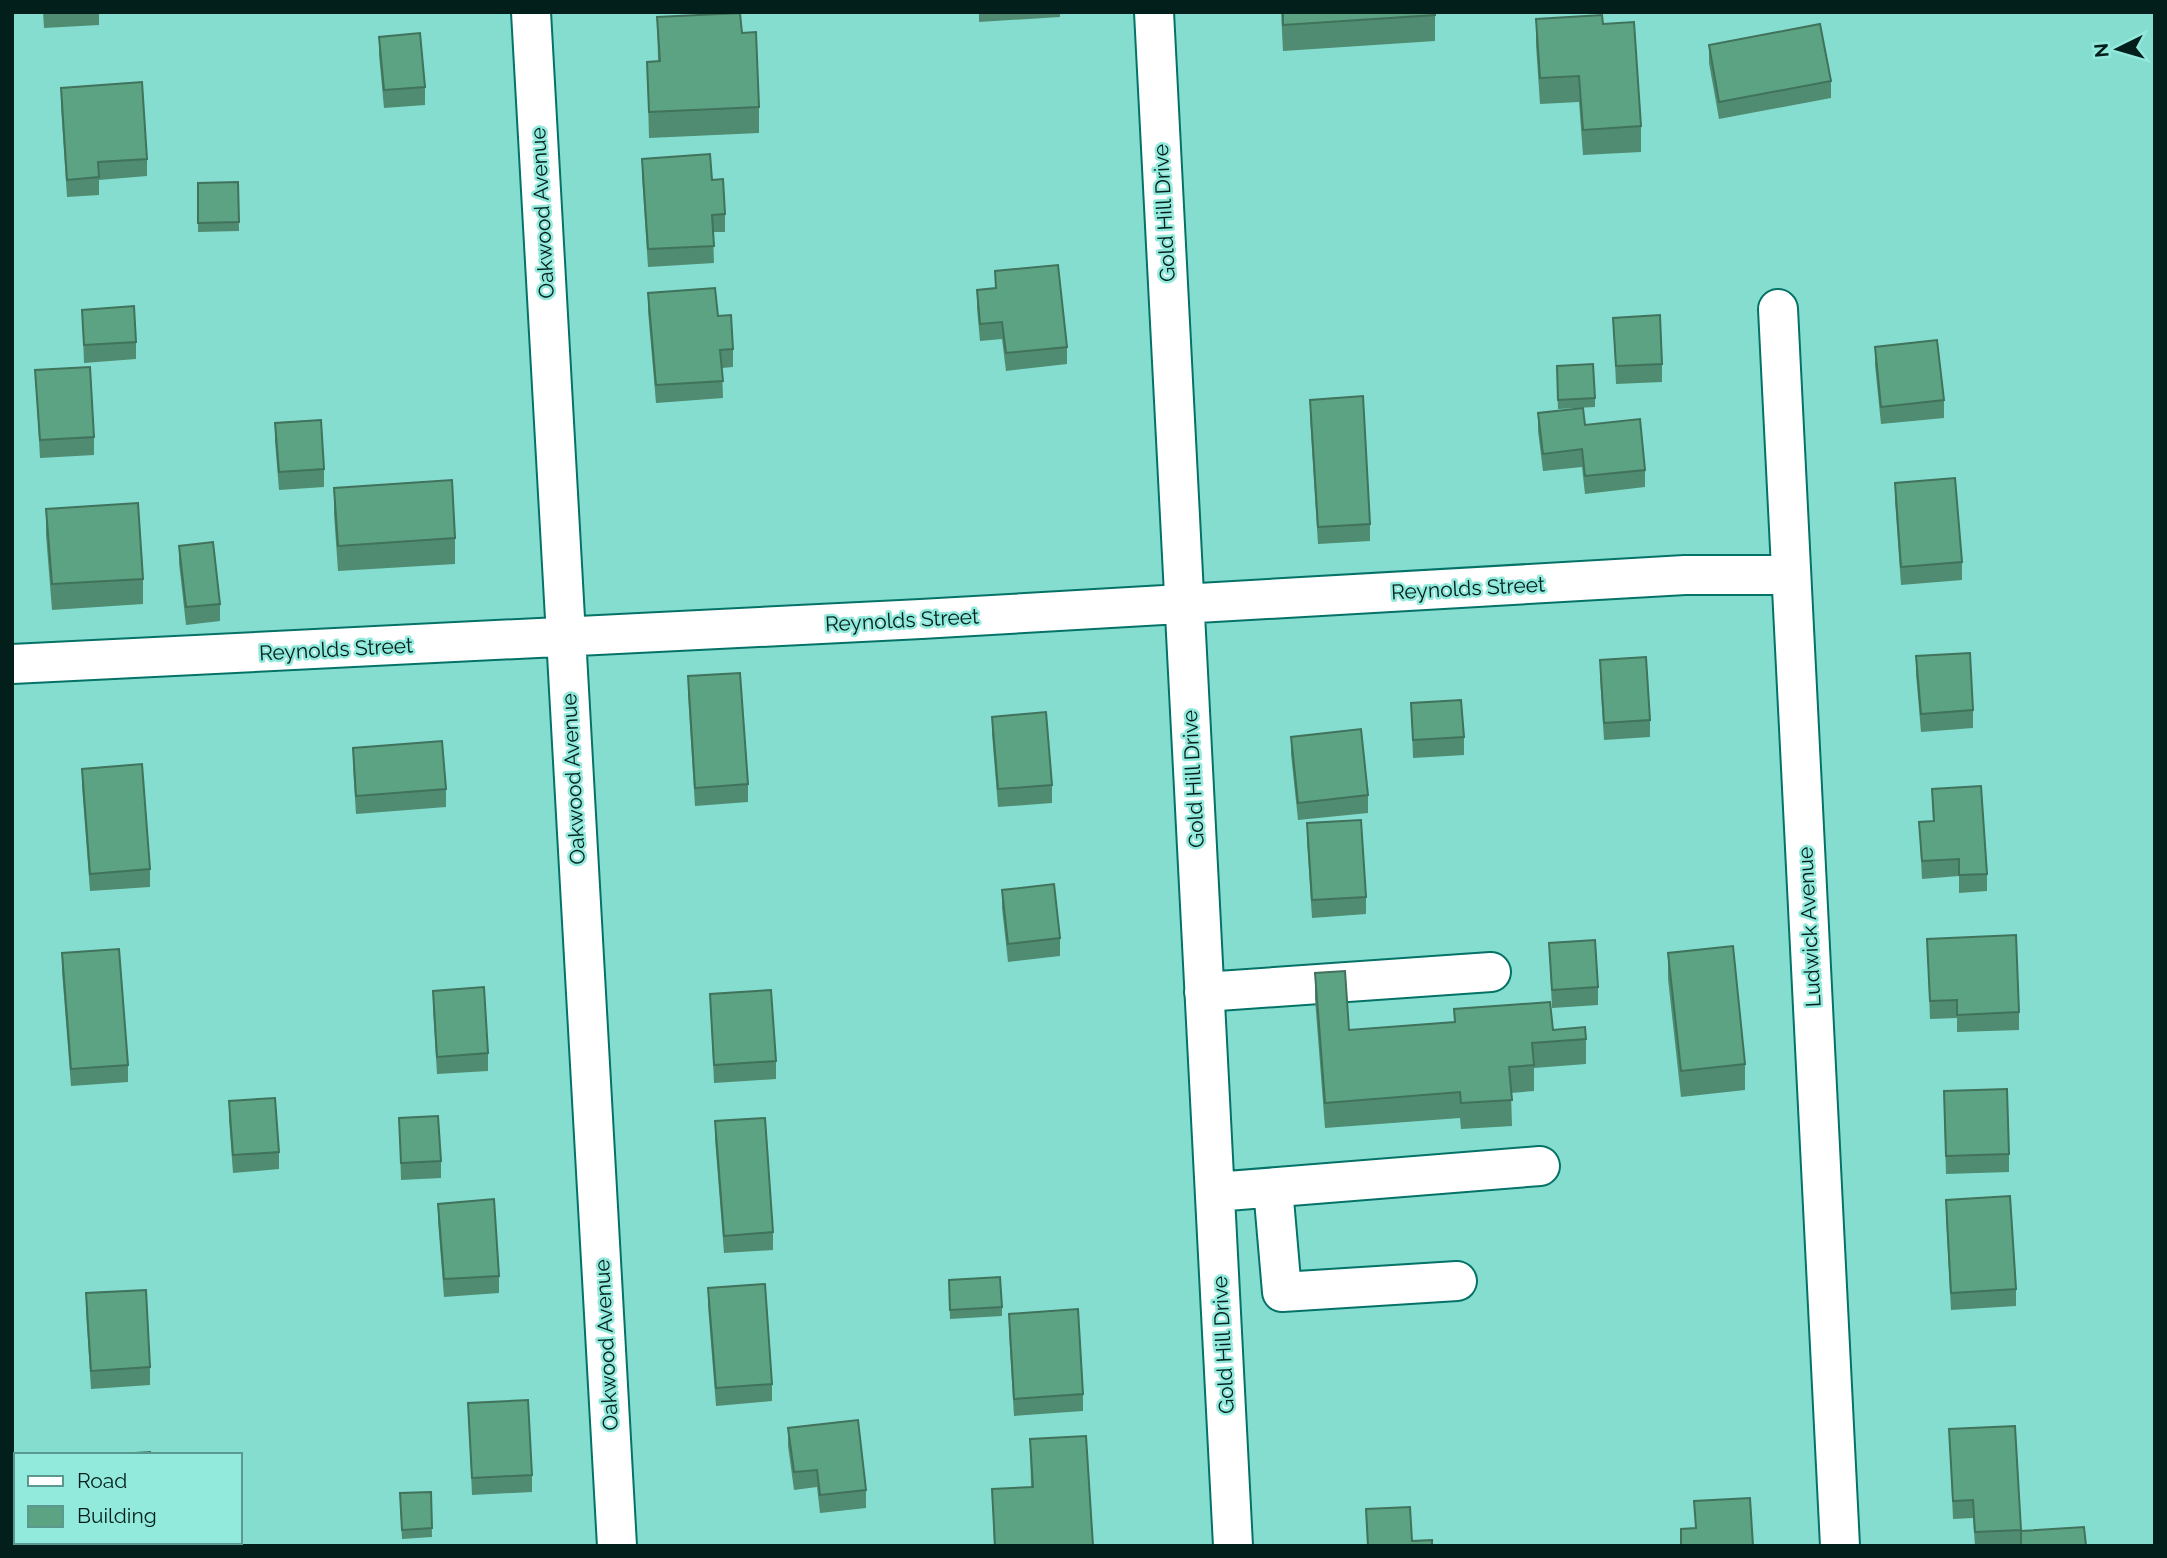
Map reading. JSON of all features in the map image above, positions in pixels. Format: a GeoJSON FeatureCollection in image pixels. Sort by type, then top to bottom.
{"type":"FeatureCollection","features":[{"type":"Feature","properties":{"kind":"street","name":"Oakwood Avenue"},"geometry":{"type":"LineString","coordinates":[[531,12],[617,1546]]}},
{"type":"Feature","properties":{"kind":"street","name":"Gold Hill Drive"},"geometry":{"type":"LineString","coordinates":[[1154,12],[1233,1546]]}},
{"type":"Feature","properties":{"kind":"street","name":"Ludwick Avenue"},"geometry":{"type":"LineString","coordinates":[[1778,309],[1840,1546]]}},
{"type":"Feature","properties":{"kind":"street","name":"Reynolds Street"},"geometry":{"type":"LineString","coordinates":[[12,664],[565,638],[1685,575],[1791,575]]}},
{"type":"Feature","properties":{"kind":"street"},"geometry":{"type":"LineString","coordinates":[[1204,992],[1491,972]]}},
{"type":"Feature","properties":{"kind":"street"},"geometry":{"type":"LineString","coordinates":[[1215,1192],[1540,1166]]}},
{"type":"Feature","properties":{"kind":"street"},"geometry":{"type":"LineString","coordinates":[[1273,1188],[1282,1292],[1457,1281]]}},
{"type":"Feature","properties":{"kind":"building"},"geometry":{"type":"Polygon","coordinates":[[[1283,12],[1435,12],[1435,15],[1283,25],[1283,12]]]}},
{"type":"Feature","properties":{"kind":"building"},"geometry":{"type":"Polygon","coordinates":[[[740,13],[742,33],[756,32],[759,107],[649,112],[647,62],[660,61],[657,17],[740,13]]]}},
{"type":"Feature","properties":{"kind":"building"},"geometry":{"type":"Polygon","coordinates":[[[1602,15],[1603,24],[1634,22],[1641,126],[1583,130],[1579,76],[1540,78],[1536,19],[1602,15]]]}},
{"type":"Feature","properties":{"kind":"building"},"geometry":{"type":"Polygon","coordinates":[[[1820,24],[1831,81],[1719,102],[1709,45],[1820,24]]]}},
{"type":"Feature","properties":{"kind":"building"},"geometry":{"type":"Polygon","coordinates":[[[420,33],[425,87],[384,90],[379,37],[420,33]]]}},
{"type":"Feature","properties":{"kind":"building"},"geometry":{"type":"Polygon","coordinates":[[[142,82],[147,159],[98,162],[99,177],[67,180],[61,88],[142,82]]]}},
{"type":"Feature","properties":{"kind":"building"},"geometry":{"type":"Polygon","coordinates":[[[710,154],[712,180],[723,179],[725,214],[712,215],[714,246],[648,249],[642,159],[710,154]]]}},
{"type":"Feature","properties":{"kind":"building"},"geometry":{"type":"Polygon","coordinates":[[[238,182],[239,222],[198,223],[198,183],[238,182]]]}},
{"type":"Feature","properties":{"kind":"building"},"geometry":{"type":"Polygon","coordinates":[[[1058,265],[1067,347],[1006,353],[1002,322],[980,324],[977,290],[996,288],[995,271],[1058,265]]]}},
{"type":"Feature","properties":{"kind":"building"},"geometry":{"type":"Polygon","coordinates":[[[715,288],[718,316],[731,315],[733,349],[720,350],[723,381],[656,385],[648,293],[715,288]]]}},
{"type":"Feature","properties":{"kind":"building"},"geometry":{"type":"Polygon","coordinates":[[[134,306],[136,342],[84,345],[82,310],[134,306]]]}},
{"type":"Feature","properties":{"kind":"building"},"geometry":{"type":"Polygon","coordinates":[[[1660,315],[1662,364],[1616,366],[1613,318],[1660,315]]]}},
{"type":"Feature","properties":{"kind":"building"},"geometry":{"type":"Polygon","coordinates":[[[1937,340],[1944,400],[1881,407],[1875,347],[1937,340]]]}},
{"type":"Feature","properties":{"kind":"building"},"geometry":{"type":"Polygon","coordinates":[[[1593,364],[1595,398],[1558,400],[1557,366],[1593,364]]]}},
{"type":"Feature","properties":{"kind":"building"},"geometry":{"type":"Polygon","coordinates":[[[90,367],[94,437],[40,440],[35,370],[90,367]]]}},
{"type":"Feature","properties":{"kind":"building"},"geometry":{"type":"Polygon","coordinates":[[[1363,396],[1370,524],[1318,527],[1310,400],[1363,396]]]}},
{"type":"Feature","properties":{"kind":"building"},"geometry":{"type":"Polygon","coordinates":[[[1583,408],[1585,425],[1640,419],[1645,470],[1585,476],[1582,449],[1543,454],[1538,413],[1583,408]]]}},
{"type":"Feature","properties":{"kind":"building"},"geometry":{"type":"Polygon","coordinates":[[[321,420],[324,469],[279,472],[275,423],[321,420]]]}},
{"type":"Feature","properties":{"kind":"building"},"geometry":{"type":"Polygon","coordinates":[[[1955,478],[1962,562],[1901,567],[1895,483],[1955,478]]]}},
{"type":"Feature","properties":{"kind":"building"},"geometry":{"type":"Polygon","coordinates":[[[452,480],[455,538],[338,546],[334,488],[452,480]]]}},
{"type":"Feature","properties":{"kind":"building"},"geometry":{"type":"Polygon","coordinates":[[[138,503],[143,579],[52,584],[46,509],[138,503]]]}},
{"type":"Feature","properties":{"kind":"building"},"geometry":{"type":"Polygon","coordinates":[[[213,542],[220,604],[186,607],[179,546],[213,542]]]}},
{"type":"Feature","properties":{"kind":"building"},"geometry":{"type":"Polygon","coordinates":[[[1970,653],[1973,710],[1921,714],[1916,656],[1970,653]]]}},
{"type":"Feature","properties":{"kind":"building"},"geometry":{"type":"Polygon","coordinates":[[[1646,657],[1650,720],[1604,723],[1600,660],[1646,657]]]}},
{"type":"Feature","properties":{"kind":"building"},"geometry":{"type":"Polygon","coordinates":[[[740,673],[748,784],[695,788],[688,676],[740,673]]]}},
{"type":"Feature","properties":{"kind":"building"},"geometry":{"type":"Polygon","coordinates":[[[1461,700],[1464,737],[1413,740],[1411,703],[1461,700]]]}},
{"type":"Feature","properties":{"kind":"building"},"geometry":{"type":"Polygon","coordinates":[[[1046,712],[1052,785],[998,789],[992,717],[1046,712]]]}},
{"type":"Feature","properties":{"kind":"building"},"geometry":{"type":"Polygon","coordinates":[[[1361,729],[1368,795],[1298,803],[1291,737],[1361,729]]]}},
{"type":"Feature","properties":{"kind":"building"},"geometry":{"type":"Polygon","coordinates":[[[442,741],[446,789],[356,796],[353,748],[442,741]]]}},
{"type":"Feature","properties":{"kind":"building"},"geometry":{"type":"Polygon","coordinates":[[[142,764],[150,869],[90,874],[82,769],[142,764]]]}},
{"type":"Feature","properties":{"kind":"building"},"geometry":{"type":"Polygon","coordinates":[[[1981,786],[1987,874],[1959,875],[1959,859],[1922,861],[1919,822],[1934,821],[1932,789],[1981,786]]]}},
{"type":"Feature","properties":{"kind":"building"},"geometry":{"type":"Polygon","coordinates":[[[1361,820],[1366,897],[1312,900],[1307,823],[1361,820]]]}},
{"type":"Feature","properties":{"kind":"building"},"geometry":{"type":"Polygon","coordinates":[[[1054,884],[1060,938],[1008,944],[1002,890],[1054,884]]]}},
{"type":"Feature","properties":{"kind":"building"},"geometry":{"type":"Polygon","coordinates":[[[2016,935],[2019,1012],[1957,1015],[1957,1000],[1930,1001],[1927,939],[2016,935]]]}},
{"type":"Feature","properties":{"kind":"building"},"geometry":{"type":"Polygon","coordinates":[[[1595,940],[1598,987],[1552,990],[1549,943],[1595,940]]]}},
{"type":"Feature","properties":{"kind":"building"},"geometry":{"type":"Polygon","coordinates":[[[1733,946],[1745,1064],[1681,1071],[1668,953],[1733,946]]]}},
{"type":"Feature","properties":{"kind":"building"},"geometry":{"type":"Polygon","coordinates":[[[119,949],[128,1065],[71,1069],[62,953],[119,949]]]}},
{"type":"Feature","properties":{"kind":"building"},"geometry":{"type":"Polygon","coordinates":[[[1345,971],[1349,1030],[1455,1022],[1454,1009],[1550,1002],[1553,1030],[1585,1027],[1586,1039],[1532,1043],[1534,1065],[1509,1067],[1512,1100],[1461,1103],[1460,1092],[1325,1103],[1315,973],[1345,971]]]}},
{"type":"Feature","properties":{"kind":"building"},"geometry":{"type":"Polygon","coordinates":[[[484,987],[488,1053],[437,1057],[433,991],[484,987]]]}},
{"type":"Feature","properties":{"kind":"building"},"geometry":{"type":"Polygon","coordinates":[[[771,990],[776,1061],[714,1065],[710,994],[771,990]]]}},
{"type":"Feature","properties":{"kind":"building"},"geometry":{"type":"Polygon","coordinates":[[[2007,1089],[2009,1154],[1946,1156],[1944,1091],[2007,1089]]]}},
{"type":"Feature","properties":{"kind":"building"},"geometry":{"type":"Polygon","coordinates":[[[275,1098],[279,1152],[233,1155],[229,1101],[275,1098]]]}},
{"type":"Feature","properties":{"kind":"building"},"geometry":{"type":"Polygon","coordinates":[[[438,1116],[441,1161],[401,1163],[399,1118],[438,1116]]]}},
{"type":"Feature","properties":{"kind":"building"},"geometry":{"type":"Polygon","coordinates":[[[765,1118],[773,1232],[724,1236],[715,1121],[765,1118]]]}},
{"type":"Feature","properties":{"kind":"building"},"geometry":{"type":"Polygon","coordinates":[[[2010,1196],[2016,1289],[1951,1293],[1946,1200],[2010,1196]]]}},
{"type":"Feature","properties":{"kind":"building"},"geometry":{"type":"Polygon","coordinates":[[[494,1199],[499,1276],[444,1279],[438,1204],[494,1199]]]}},
{"type":"Feature","properties":{"kind":"building"},"geometry":{"type":"Polygon","coordinates":[[[1000,1277],[1002,1307],[950,1310],[949,1280],[1000,1277]]]}},
{"type":"Feature","properties":{"kind":"building"},"geometry":{"type":"Polygon","coordinates":[[[765,1284],[772,1384],[716,1388],[708,1288],[765,1284]]]}},
{"type":"Feature","properties":{"kind":"building"},"geometry":{"type":"Polygon","coordinates":[[[146,1290],[150,1367],[91,1371],[86,1293],[146,1290]]]}},
{"type":"Feature","properties":{"kind":"building"},"geometry":{"type":"Polygon","coordinates":[[[1078,1309],[1083,1394],[1014,1399],[1009,1314],[1078,1309]]]}},
{"type":"Feature","properties":{"kind":"building"},"geometry":{"type":"Polygon","coordinates":[[[528,1400],[532,1475],[472,1478],[468,1403],[528,1400]]]}},
{"type":"Feature","properties":{"kind":"building"},"geometry":{"type":"Polygon","coordinates":[[[858,1420],[866,1490],[820,1495],[817,1470],[794,1472],[788,1428],[858,1420]]]}},
{"type":"Feature","properties":{"kind":"building"},"geometry":{"type":"Polygon","coordinates":[[[2015,1426],[2021,1530],[1975,1532],[1973,1500],[1953,1501],[1949,1429],[2015,1426]]]}},
{"type":"Feature","properties":{"kind":"building"},"geometry":{"type":"Polygon","coordinates":[[[1086,1436],[1093,1546],[995,1546],[992,1489],[1033,1487],[1030,1439],[1086,1436]]]}},
{"type":"Feature","properties":{"kind":"building"},"geometry":{"type":"Polygon","coordinates":[[[431,1492],[432,1528],[402,1530],[400,1493],[431,1492]]]}},
{"type":"Feature","properties":{"kind":"building"},"geometry":{"type":"Polygon","coordinates":[[[1750,1498],[1753,1546],[1681,1546],[1681,1529],[1696,1528],[1694,1501],[1750,1498]]]}},
{"type":"Feature","properties":{"kind":"building"},"geometry":{"type":"Polygon","coordinates":[[[1410,1507],[1412,1541],[1432,1540],[1432,1546],[1368,1546],[1366,1509],[1410,1507]]]}},
{"type":"Feature","properties":{"kind":"building"},"geometry":{"type":"Polygon","coordinates":[[[2084,1527],[2086,1546],[2021,1546],[2021,1531],[2084,1527]]]}}]}
